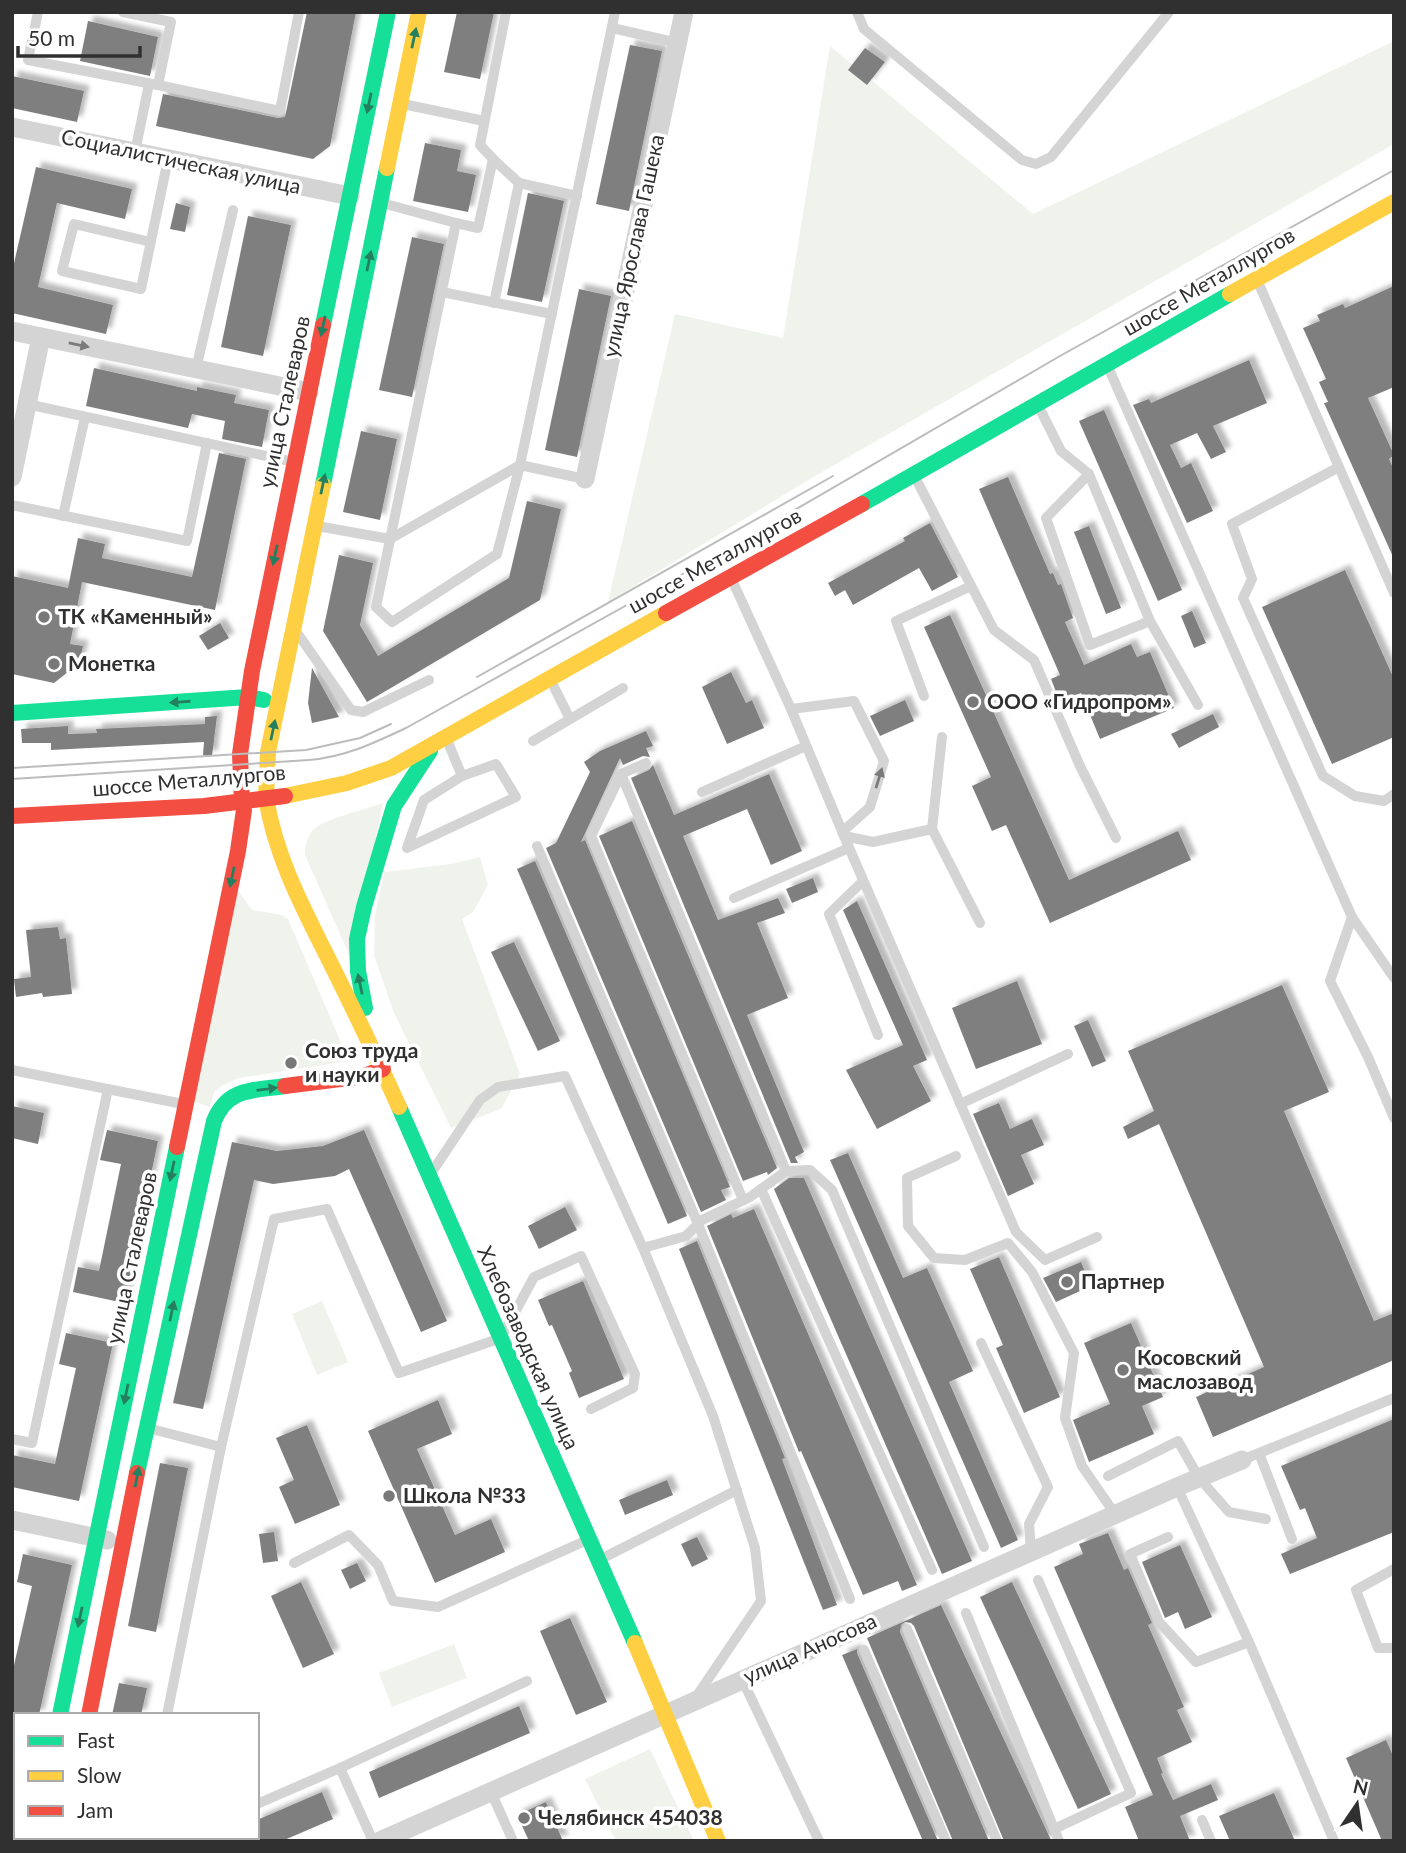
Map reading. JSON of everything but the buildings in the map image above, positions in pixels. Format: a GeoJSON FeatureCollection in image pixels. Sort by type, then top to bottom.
{"type":"FeatureCollection","features":[{"type":"Feature","properties":{"kind":"main road","name":"улица Сталеваров"},"geometry":{"type":"LineString","coordinates":[[60,1713],[238,851],[243,806],[240,754],[248,698],[294,462],[388,12]]}},
{"type":"Feature","properties":{"kind":"main road"},"geometry":{"type":"LineString","coordinates":[[266,798],[268,752],[419,12]]}},
{"type":"Feature","properties":{"kind":"main road","name":"шоссе Металлургов"},"geometry":{"type":"LineString","coordinates":[[12,816],[243,806],[266,798],[363,779],[391,768],[730,576],[915,476],[1394,202]]}},
{"type":"Feature","properties":{"kind":"main road"},"geometry":{"type":"LineString","coordinates":[[309,393],[341,399]]}},
{"type":"Feature","properties":{"kind":"main road"},"geometry":{"type":"LineString","coordinates":[[12,713],[248,698],[279,703]]}},
{"type":"Feature","properties":{"kind":"main road"},"geometry":{"type":"LineString","coordinates":[[374,1050],[358,971],[357,939],[394,806],[407,783],[441,739]]}},
{"type":"Feature","properties":{"kind":"main road","name":"Хлебозаводская улица"},"geometry":{"type":"LineString","coordinates":[[266,798],[271,830],[288,878],[383,1069],[666,1713],[718,1841]]}},
{"type":"Feature","properties":{"kind":"main road","name":"Хлебозаводская улица"},"geometry":{"type":"LineString","coordinates":[[243,806],[250,824],[288,878]]}},
{"type":"Feature","properties":{"kind":"main road"},"geometry":{"type":"LineString","coordinates":[[89,1713],[147,1427],[214,1121],[223,1103],[242,1092],[364,1076],[383,1069]]}},
{"type":"Feature","properties":{"kind":"main road"},"geometry":{"type":"LineString","coordinates":[[185,1104],[206,1112],[214,1121]]}},
{"type":"Feature","properties":{"kind":"street","name":"улица Ярослава Гашека"},"geometry":{"type":"LineString","coordinates":[[585,479],[684,12]]}},
{"type":"Feature","properties":{"kind":"street","name":"Социалистическая улица"},"geometry":{"type":"LineString","coordinates":[[12,127],[350,196]]}},
{"type":"Feature","properties":{"kind":"street"},"geometry":{"type":"LineString","coordinates":[[12,331],[309,393]]}},
{"type":"Feature","properties":{"kind":"street"},"geometry":{"type":"LineString","coordinates":[[12,477],[22,410],[41,337]]}},
{"type":"Feature","properties":{"kind":"street","name":"улица Аносова"},"geometry":{"type":"LineString","coordinates":[[380,1841],[1031,1551],[1251,1457]]}},
{"type":"Feature","properties":{"kind":"street"},"geometry":{"type":"LineString","coordinates":[[12,1520],[123,1544]]}},
{"type":"Feature","properties":{"kind":"lane"},"geometry":{"type":"LineString","coordinates":[[38,12],[28,60],[280,111],[299,12]]}},
{"type":"Feature","properties":{"kind":"lane"},"geometry":{"type":"LineString","coordinates":[[123,12],[172,17],[135,152]]}},
{"type":"Feature","properties":{"kind":"lane"},"geometry":{"type":"LineString","coordinates":[[506,12],[480,145],[519,183],[577,195]]}},
{"type":"Feature","properties":{"kind":"lane"},"geometry":{"type":"LineString","coordinates":[[456,223],[376,607],[392,622],[497,554],[520,465],[615,12]]}},
{"type":"Feature","properties":{"kind":"lane"},"geometry":{"type":"LineString","coordinates":[[857,12],[864,29],[1022,160],[1036,164],[1051,157],[1168,12]]}},
{"type":"Feature","properties":{"kind":"lane"},"geometry":{"type":"LineString","coordinates":[[612,28],[678,43]]}},
{"type":"Feature","properties":{"kind":"lane"},"geometry":{"type":"LineString","coordinates":[[401,104],[484,121]]}},
{"type":"Feature","properties":{"kind":"lane"},"geometry":{"type":"LineString","coordinates":[[151,243],[74,224],[62,271],[141,289],[151,243],[168,159]]}},
{"type":"Feature","properties":{"kind":"lane"},"geometry":{"type":"LineString","coordinates":[[380,203],[478,228],[494,159]]}},
{"type":"Feature","properties":{"kind":"lane"},"geometry":{"type":"LineString","coordinates":[[494,303],[519,183]]}},
{"type":"Feature","properties":{"kind":"lane"},"geometry":{"type":"LineString","coordinates":[[196,369],[233,210]]}},
{"type":"Feature","properties":{"kind":"lane"},"geometry":{"type":"LineString","coordinates":[[1256,279],[1394,593]]}},
{"type":"Feature","properties":{"kind":"lane"},"geometry":{"type":"LineString","coordinates":[[442,292],[552,314]]}},
{"type":"Feature","properties":{"kind":"lane"},"geometry":{"type":"LineString","coordinates":[[1107,365],[1352,918],[1394,978]]}},
{"type":"Feature","properties":{"kind":"lane"},"geometry":{"type":"LineString","coordinates":[[1038,405],[1061,451],[1089,474],[1150,621],[1198,705]]}},
{"type":"Feature","properties":{"kind":"lane"},"geometry":{"type":"LineString","coordinates":[[22,410],[85,417],[294,462]]}},
{"type":"Feature","properties":{"kind":"lane"},"geometry":{"type":"LineString","coordinates":[[63,516],[85,417]]}},
{"type":"Feature","properties":{"kind":"lane"},"geometry":{"type":"LineString","coordinates":[[12,505],[187,541],[207,443]]}},
{"type":"Feature","properties":{"kind":"lane"},"geometry":{"type":"LineString","coordinates":[[315,525],[390,539],[520,465],[585,479]]}},
{"type":"Feature","properties":{"kind":"lane"},"geometry":{"type":"LineString","coordinates":[[1339,467],[1232,524],[1251,579],[1243,598],[1323,776],[1355,796],[1384,801],[1394,793]]}},
{"type":"Feature","properties":{"kind":"lane"},"geometry":{"type":"LineString","coordinates":[[1089,474],[1046,518],[1090,645],[1150,621]]}},
{"type":"Feature","properties":{"kind":"lane"},"geometry":{"type":"LineString","coordinates":[[915,476],[994,630],[1034,660],[1080,766],[1116,838]]}},
{"type":"Feature","properties":{"kind":"lane"},"geometry":{"type":"LineString","coordinates":[[730,576],[791,709],[1016,1232],[1045,1260],[1097,1237]]}},
{"type":"Feature","properties":{"kind":"lane"},"geometry":{"type":"LineString","coordinates":[[924,696],[896,621],[971,586]]}},
{"type":"Feature","properties":{"kind":"lane"},"geometry":{"type":"LineString","coordinates":[[294,628],[351,710],[363,712],[429,680]]}},
{"type":"Feature","properties":{"kind":"lane"},"geometry":{"type":"LineString","coordinates":[[549,678],[570,719]]}},
{"type":"Feature","properties":{"kind":"lane"},"geometry":{"type":"LineString","coordinates":[[533,741],[623,688]]}},
{"type":"Feature","properties":{"kind":"lane"},"geometry":{"type":"LineString","coordinates":[[791,709],[854,701],[884,761],[870,807],[843,834]]}},
{"type":"Feature","properties":{"kind":"lane"},"geometry":{"type":"LineString","coordinates":[[942,737],[932,829],[980,923]]}},
{"type":"Feature","properties":{"kind":"lane"},"geometry":{"type":"LineString","coordinates":[[441,739],[462,776]]}},
{"type":"Feature","properties":{"kind":"lane"},"geometry":{"type":"LineString","coordinates":[[702,792],[806,746]]}},
{"type":"Feature","properties":{"kind":"lane"},"geometry":{"type":"LineString","coordinates":[[646,763],[621,774],[591,836],[743,1200]]}},
{"type":"Feature","properties":{"kind":"lane"},"geometry":{"type":"LineString","coordinates":[[496,764],[516,797],[407,848],[424,800],[462,776],[496,764]]}},
{"type":"Feature","properties":{"kind":"lane"},"geometry":{"type":"LineString","coordinates":[[621,774],[786,1171]]}},
{"type":"Feature","properties":{"kind":"lane"},"geometry":{"type":"LineString","coordinates":[[843,834],[873,842],[932,829]]}},
{"type":"Feature","properties":{"kind":"lane"},"geometry":{"type":"LineString","coordinates":[[537,846],[698,1224],[850,1599]]}},
{"type":"Feature","properties":{"kind":"lane"},"geometry":{"type":"LineString","coordinates":[[734,898],[849,848]]}},
{"type":"Feature","properties":{"kind":"lane"},"geometry":{"type":"LineString","coordinates":[[863,881],[829,914],[878,1035]]}},
{"type":"Feature","properties":{"kind":"lane"},"geometry":{"type":"LineString","coordinates":[[1352,918],[1330,981],[1368,1057],[1394,1118]]}},
{"type":"Feature","properties":{"kind":"lane"},"geometry":{"type":"LineString","coordinates":[[960,1104],[1068,1054]]}},
{"type":"Feature","properties":{"kind":"lane"},"geometry":{"type":"LineString","coordinates":[[12,1070],[185,1104]]}},
{"type":"Feature","properties":{"kind":"lane"},"geometry":{"type":"LineString","coordinates":[[429,1175],[480,1100],[498,1087],[565,1076],[643,1248],[713,1416],[755,1548],[761,1601],[694,1700]]}},
{"type":"Feature","properties":{"kind":"lane"},"geometry":{"type":"LineString","coordinates":[[12,1439],[32,1443],[108,1089]]}},
{"type":"Feature","properties":{"kind":"lane"},"geometry":{"type":"LineString","coordinates":[[956,1156],[907,1178],[908,1226],[934,1258],[965,1260],[1008,1243],[1032,1272],[1074,1353],[1065,1418],[1082,1466],[1115,1514]]}},
{"type":"Feature","properties":{"kind":"lane"},"geometry":{"type":"LineString","coordinates":[[643,1248],[686,1237],[702,1220],[743,1200],[786,1171],[810,1170],[832,1190],[984,1546]]}},
{"type":"Feature","properties":{"kind":"lane"},"geometry":{"type":"LineString","coordinates":[[761,1189],[932,1570]]}},
{"type":"Feature","properties":{"kind":"lane"},"geometry":{"type":"LineString","coordinates":[[167,1713],[221,1447],[274,1219],[327,1209],[399,1373],[501,1338],[534,1277],[581,1256],[635,1374],[633,1388],[591,1409]]}},
{"type":"Feature","properties":{"kind":"lane"},"geometry":{"type":"LineString","coordinates":[[981,1343],[1048,1487],[1029,1524],[1031,1551]]}},
{"type":"Feature","properties":{"kind":"lane"},"geometry":{"type":"LineString","coordinates":[[1292,1539],[1251,1457],[1394,1398]]}},
{"type":"Feature","properties":{"kind":"lane"},"geometry":{"type":"LineString","coordinates":[[147,1427],[221,1447]]}},
{"type":"Feature","properties":{"kind":"lane"},"geometry":{"type":"LineString","coordinates":[[1108,1476],[1178,1441],[1199,1478],[1229,1512],[1266,1519]]}},
{"type":"Feature","properties":{"kind":"lane"},"geometry":{"type":"LineString","coordinates":[[1177,1487],[1249,1642],[1334,1841]]}},
{"type":"Feature","properties":{"kind":"lane"},"geometry":{"type":"LineString","coordinates":[[599,1560],[737,1489]]}},
{"type":"Feature","properties":{"kind":"lane"},"geometry":{"type":"LineString","coordinates":[[294,1563],[349,1535],[378,1565],[393,1601],[438,1607],[589,1539]]}},
{"type":"Feature","properties":{"kind":"lane"},"geometry":{"type":"LineString","coordinates":[[1168,1537],[1130,1554],[1159,1622],[1196,1662],[1249,1642]]}},
{"type":"Feature","properties":{"kind":"lane"},"geometry":{"type":"LineString","coordinates":[[1394,1569],[1356,1590],[1378,1648],[1394,1648]]}},
{"type":"Feature","properties":{"kind":"lane"},"geometry":{"type":"LineString","coordinates":[[1038,1580],[1131,1793],[1054,1829]]}},
{"type":"Feature","properties":{"kind":"lane"},"geometry":{"type":"LineString","coordinates":[[966,1613],[1059,1841]]}},
{"type":"Feature","properties":{"kind":"lane"},"geometry":{"type":"LineString","coordinates":[[907,1629],[997,1841]]}},
{"type":"Feature","properties":{"kind":"lane"},"geometry":{"type":"LineString","coordinates":[[864,1650],[946,1841]]}},
{"type":"Feature","properties":{"kind":"lane"},"geometry":{"type":"LineString","coordinates":[[742,1679],[819,1841]]}},
{"type":"Feature","properties":{"kind":"lane"},"geometry":{"type":"LineString","coordinates":[[259,1803],[527,1681]]}},
{"type":"Feature","properties":{"kind":"lane"},"geometry":{"type":"LineString","coordinates":[[340,1768],[373,1841]]}},
{"type":"Feature","properties":{"kind":"lane"},"geometry":{"type":"LineString","coordinates":[[491,1792],[513,1841]]}},
{"type":"Feature","properties":{"kind":"lane"},"geometry":{"type":"LineString","coordinates":[[1202,1820],[1211,1841]]}},
{"type":"Feature","properties":{"kind":"shaded area"},"geometry":{"type":"Polygon","coordinates":[[[1394,41],[1394,144],[810,479],[608,602],[675,314],[783,338],[830,46],[1033,214],[1394,41]]]}},
{"type":"Feature","properties":{"kind":"shaded area"},"geometry":{"type":"Polygon","coordinates":[[[383,803],[351,959],[305,855],[306,845],[308,838],[319,825],[383,803]]]}},
{"type":"Feature","properties":{"kind":"shaded area"},"geometry":{"type":"Polygon","coordinates":[[[480,857],[488,885],[473,912],[462,919],[520,1074],[501,1109],[451,1128],[394,1013],[374,955],[375,916],[384,872],[451,864],[480,857]]]}},
{"type":"Feature","properties":{"kind":"shaded area"},"geometry":{"type":"Polygon","coordinates":[[[237,889],[252,910],[282,915],[288,919],[349,1061],[239,1078],[214,1092],[210,1107],[192,1101],[237,889]]]}},
{"type":"Feature","properties":{"kind":"shaded area"},"geometry":{"type":"Polygon","coordinates":[[[322,1301],[348,1362],[317,1375],[292,1314],[322,1301]]]}},
{"type":"Feature","properties":{"kind":"shaded area"},"geometry":{"type":"Polygon","coordinates":[[[454,1644],[467,1678],[392,1707],[379,1673],[454,1644]]]}},
{"type":"Feature","properties":{"kind":"shaded area"},"geometry":{"type":"Polygon","coordinates":[[[650,1749],[694,1841],[616,1841],[585,1779],[650,1749]]]}},
{"type":"Feature","properties":{"kind":"tram line"},"geometry":{"type":"LineString","coordinates":[[12,779],[309,760],[347,753],[382,739],[724,551],[1060,356],[1394,170]]}},
{"type":"Feature","properties":{"kind":"tram line"},"geometry":{"type":"LineString","coordinates":[[477,677],[833,476]]}},
{"type":"Feature","properties":{"kind":"tram line"},"geometry":{"type":"LineString","coordinates":[[12,768],[306,750],[360,738],[391,724]]}},
{"type":"Feature","properties":{"kind":"traffic: fast"},"geometry":{"type":"LineString","coordinates":[[323,325],[388,12]]}},
{"type":"Feature","properties":{"kind":"traffic: fast"},"geometry":{"type":"LineString","coordinates":[[323,485],[387,168]]}},
{"type":"Feature","properties":{"kind":"traffic: fast"},"geometry":{"type":"LineString","coordinates":[[862,504],[1230,294]]}},
{"type":"Feature","properties":{"kind":"traffic: fast"},"geometry":{"type":"LineString","coordinates":[[12,713],[248,697],[264,700]]}},
{"type":"Feature","properties":{"kind":"traffic: fast"},"geometry":{"type":"LineString","coordinates":[[365,1008],[358,971],[357,939],[364,907],[394,806],[430,751]]}},
{"type":"Feature","properties":{"kind":"traffic: fast"},"geometry":{"type":"LineString","coordinates":[[137,1473],[214,1121],[226,1102],[234,1096],[252,1090],[285,1086]]}},
{"type":"Feature","properties":{"kind":"traffic: fast"},"geometry":{"type":"LineString","coordinates":[[399,1107],[635,1643]]}},
{"type":"Feature","properties":{"kind":"traffic: fast"},"geometry":{"type":"LineString","coordinates":[[60,1713],[177,1147]]}},
{"type":"Feature","properties":{"kind":"traffic: slow"},"geometry":{"type":"LineString","coordinates":[[387,168],[419,12]]}},
{"type":"Feature","properties":{"kind":"traffic: slow"},"geometry":{"type":"LineString","coordinates":[[1230,294],[1394,202]]}},
{"type":"Feature","properties":{"kind":"traffic: slow"},"geometry":{"type":"LineString","coordinates":[[266,798],[268,752],[323,485]]}},
{"type":"Feature","properties":{"kind":"traffic: slow"},"geometry":{"type":"LineString","coordinates":[[285,796],[347,783],[391,768],[666,613]]}},
{"type":"Feature","properties":{"kind":"traffic: slow"},"geometry":{"type":"LineString","coordinates":[[266,798],[276,841],[292,882],[399,1107]]}},
{"type":"Feature","properties":{"kind":"traffic: slow"},"geometry":{"type":"LineString","coordinates":[[635,1643],[718,1841]]}},
{"type":"Feature","properties":{"kind":"traffic: jam"},"geometry":{"type":"LineString","coordinates":[[242,802],[240,754],[252,671],[323,325]]}},
{"type":"Feature","properties":{"kind":"traffic: jam"},"geometry":{"type":"LineString","coordinates":[[666,613],[862,504]]}},
{"type":"Feature","properties":{"kind":"traffic: jam"},"geometry":{"type":"LineString","coordinates":[[12,816],[204,806],[285,796]]}},
{"type":"Feature","properties":{"kind":"traffic: jam"},"geometry":{"type":"LineString","coordinates":[[177,1147],[238,851],[244,810]]}},
{"type":"Feature","properties":{"kind":"traffic: jam"},"geometry":{"type":"LineString","coordinates":[[285,1086],[364,1076],[383,1069]]}},
{"type":"Feature","properties":{"kind":"traffic: jam"},"geometry":{"type":"LineString","coordinates":[[89,1713],[137,1473]]}},
{"type":"Feature","properties":{"kind":"place","name":"ТК «Каменный»"},"geometry":{"type":"Point","coordinates":[44,617]}},
{"type":"Feature","properties":{"kind":"place","name":"Монетка"},"geometry":{"type":"Point","coordinates":[54,664]}},
{"type":"Feature","properties":{"kind":"place","name":"ООО «Гидропром»"},"geometry":{"type":"Point","coordinates":[973,702]}},
{"type":"Feature","properties":{"kind":"place","name":"Союз труда и науки"},"geometry":{"type":"Point","coordinates":[291,1063]}},
{"type":"Feature","properties":{"kind":"place","name":"Партнер"},"geometry":{"type":"Point","coordinates":[1067,1282]}},
{"type":"Feature","properties":{"kind":"place","name":"Косовский маслозавод"},"geometry":{"type":"Point","coordinates":[1123,1370]}},
{"type":"Feature","properties":{"kind":"place","name":"Школа №33"},"geometry":{"type":"Point","coordinates":[389,1496]}},
{"type":"Feature","properties":{"kind":"place","name":"Челябинск 454038"},"geometry":{"type":"Point","coordinates":[524,1818]}}]}
